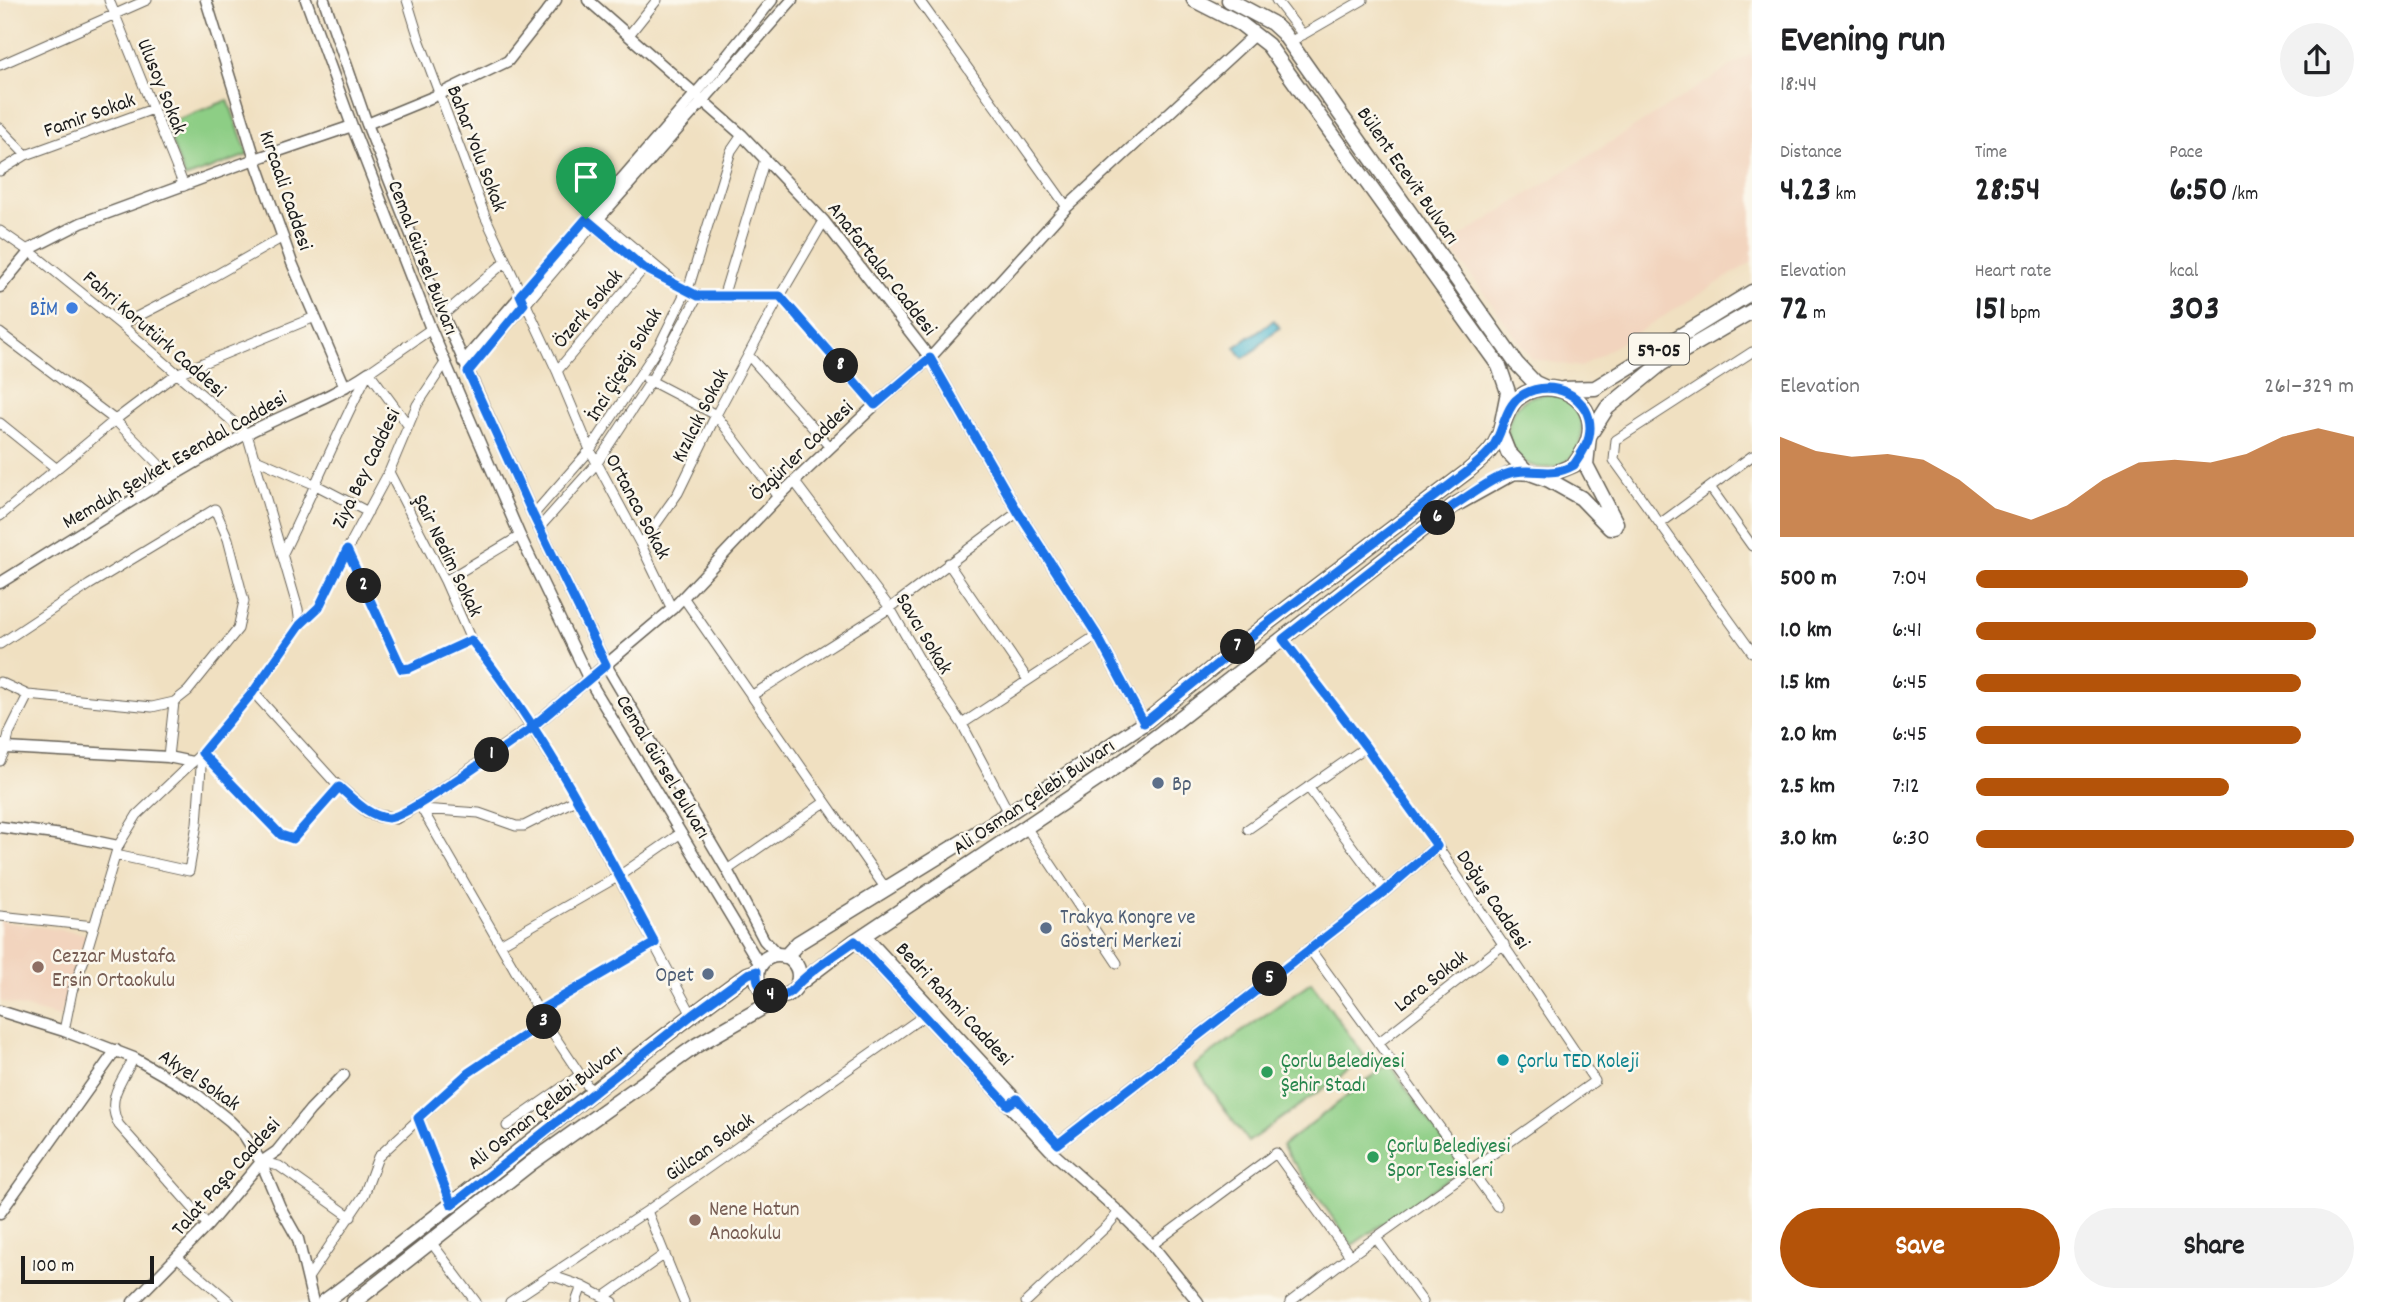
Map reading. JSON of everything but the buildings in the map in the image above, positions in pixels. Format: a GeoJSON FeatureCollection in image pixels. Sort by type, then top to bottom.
{"type":"FeatureCollection","features":[{"type":"Feature","properties":{"kind":"main road"},"geometry":{"type":"LineString","coordinates":[[1194,0],[1268,44],[1499,366],[1507,392],[1500,432],[1507,452],[1527,472],[1581,498],[1612,529],[1616,525],[1614,520],[1586,465],[1588,414],[1575,397],[1562,389]]}},
{"type":"Feature","properties":{"kind":"main road","name":"Bülent Ecevit Bulvarı"},"geometry":{"type":"LineString","coordinates":[[1228,0],[1297,39],[1516,363],[1535,383],[1544,387]]}},
{"type":"Feature","properties":{"kind":"main road","name":"59-05"},"geometry":{"type":"LineString","coordinates":[[1544,387],[1595,388],[1752,292]]}},
{"type":"Feature","properties":{"kind":"main road"},"geometry":{"type":"LineString","coordinates":[[1527,472],[1552,474],[1574,465],[1607,408],[1639,380],[1661,364],[1751,314]]}},
{"type":"Feature","properties":{"kind":"main road"},"geometry":{"type":"LineString","coordinates":[[1500,432],[1515,401],[1544,387]]}},
{"type":"Feature","properties":{"kind":"main road","name":"Ali Osman Çelebi Bulvarı"},"geometry":{"type":"LineString","coordinates":[[782,956],[798,943],[1009,813],[1144,723],[1269,622],[1443,492],[1492,448],[1500,432]]}},
{"type":"Feature","properties":{"kind":"main road","name":"Ali Osman Çelebi Bulvarı"},"geometry":{"type":"LineString","coordinates":[[797,985],[859,937],[1139,749],[1453,506],[1514,472],[1527,472]]}},
{"type":"Feature","properties":{"kind":"main road"},"geometry":{"type":"LineString","coordinates":[[782,956],[796,965],[797,985],[788,994],[775,997],[763,991],[757,978],[765,959],[782,956]]}},
{"type":"Feature","properties":{"kind":"main road","name":"Ali Osman Çelebi Bulvarı"},"geometry":{"type":"LineString","coordinates":[[324,1302],[421,1230],[692,1015],[759,968]]}},
{"type":"Feature","properties":{"kind":"main road","name":"Ali Osman Çelebi Bulvarı"},"geometry":{"type":"LineString","coordinates":[[354,1302],[531,1163],[697,1045],[781,996]]}},
{"type":"Feature","properties":{"kind":"street","name":"Ulusoy Sokak"},"geometry":{"type":"LineString","coordinates":[[109,0],[184,186]]}},
{"type":"Feature","properties":{"kind":"street"},"geometry":{"type":"LineString","coordinates":[[0,65],[147,0]]}},
{"type":"Feature","properties":{"kind":"street","name":"Kırcaali Caddesi"},"geometry":{"type":"LineString","coordinates":[[206,0],[255,159],[283,237],[345,387]]}},
{"type":"Feature","properties":{"kind":"street","name":"Cemal Gürsel Bulvarı"},"geometry":{"type":"LineString","coordinates":[[306,0],[431,329],[520,536],[589,680],[759,968]]}},
{"type":"Feature","properties":{"kind":"street","name":"Cemal Gürsel Bulvarı"},"geometry":{"type":"LineString","coordinates":[[324,0],[367,124],[443,316],[539,528],[606,665],[727,870],[764,940],[782,956]]}},
{"type":"Feature","properties":{"kind":"street","name":"Bahar Yolu Sokak"},"geometry":{"type":"LineString","coordinates":[[407,0],[485,216],[522,299]]}},
{"type":"Feature","properties":{"kind":"street"},"geometry":{"type":"LineString","coordinates":[[367,124],[440,94],[508,61],[556,0]]}},
{"type":"Feature","properties":{"kind":"street","name":"Anafartalar Caddesi"},"geometry":{"type":"LineString","coordinates":[[588,0],[742,135],[765,159],[824,221],[930,358],[1018,512],[1097,635],[1144,723]]}},
{"type":"Feature","properties":{"kind":"street"},"geometry":{"type":"LineString","coordinates":[[629,35],[657,0]]}},
{"type":"Feature","properties":{"kind":"street"},"geometry":{"type":"LineString","coordinates":[[699,97],[772,0]]}},
{"type":"Feature","properties":{"kind":"street"},"geometry":{"type":"LineString","coordinates":[[465,367],[699,97],[792,0]]}},
{"type":"Feature","properties":{"kind":"street"},"geometry":{"type":"LineString","coordinates":[[919,0],[1067,207]]}},
{"type":"Feature","properties":{"kind":"street"},"geometry":{"type":"LineString","coordinates":[[1276,0],[1297,39],[1363,0]]}},
{"type":"Feature","properties":{"kind":"street","name":"Özgürler Caddesi"},"geometry":{"type":"LineString","coordinates":[[339,787],[367,811],[378,816],[396,818],[421,807],[532,727],[672,609],[794,481],[930,358],[1067,207],[1255,34]]}},
{"type":"Feature","properties":{"kind":"street","name":"Famir Sokak"},"geometry":{"type":"LineString","coordinates":[[0,171],[26,155],[153,109]]}},
{"type":"Feature","properties":{"kind":"street"},"geometry":{"type":"LineString","coordinates":[[0,287],[29,251],[81,223],[352,126]]}},
{"type":"Feature","properties":{"kind":"street"},"geometry":{"type":"LineString","coordinates":[[0,128],[26,155]]}},
{"type":"Feature","properties":{"kind":"street","name":"İnci Çiçeği Sokak"},"geometry":{"type":"LineString","coordinates":[[533,515],[590,450],[641,375],[686,291],[731,151],[742,135]]}},
{"type":"Feature","properties":{"kind":"street"},"geometry":{"type":"LineString","coordinates":[[723,297],[765,159]]}},
{"type":"Feature","properties":{"kind":"street"},"geometry":{"type":"LineString","coordinates":[[593,218],[644,268],[686,291],[698,296],[780,296],[875,405]]}},
{"type":"Feature","properties":{"kind":"street"},"geometry":{"type":"LineString","coordinates":[[593,218],[686,291]]}},
{"type":"Feature","properties":{"kind":"street","name":"Kızılcık Sokak"},"geometry":{"type":"LineString","coordinates":[[641,545],[678,493],[716,415],[824,221]]}},
{"type":"Feature","properties":{"kind":"street","name":"Fahri Korutürk Caddesi"},"geometry":{"type":"LineString","coordinates":[[0,230],[121,325],[247,434]]}},
{"type":"Feature","properties":{"kind":"street"},"geometry":{"type":"LineString","coordinates":[[121,325],[283,237]]}},
{"type":"Feature","properties":{"kind":"street"},"geometry":{"type":"LineString","coordinates":[[443,316],[505,262]]}},
{"type":"Feature","properties":{"kind":"street","name":"Özerk Sokak"},"geometry":{"type":"LineString","coordinates":[[557,370],[644,268]]}},
{"type":"Feature","properties":{"kind":"street","name":"İnci Çiçeği Sokak"},"geometry":{"type":"LineString","coordinates":[[539,528],[597,463],[651,381],[698,296]]}},
{"type":"Feature","properties":{"kind":"street","name":"Ortanca Sokak"},"geometry":{"type":"LineString","coordinates":[[522,299],[557,370],[590,450],[672,609]]}},
{"type":"Feature","properties":{"kind":"street"},"geometry":{"type":"LineString","coordinates":[[0,516],[115,420],[176,374],[314,317]]}},
{"type":"Feature","properties":{"kind":"street"},"geometry":{"type":"LineString","coordinates":[[282,555],[316,485],[332,444],[368,373],[431,329]]}},
{"type":"Feature","properties":{"kind":"street"},"geometry":{"type":"LineString","coordinates":[[0,333],[115,420],[172,477]]}},
{"type":"Feature","properties":{"kind":"street"},"geometry":{"type":"LineString","coordinates":[[1752,352],[1616,440],[1614,460],[1752,652]]}},
{"type":"Feature","properties":{"kind":"street"},"geometry":{"type":"LineString","coordinates":[[749,356],[830,447]]}},
{"type":"Feature","properties":{"kind":"street","name":"Ziya Bey Caddesi"},"geometry":{"type":"LineString","coordinates":[[300,625],[319,607],[389,472],[418,405],[445,363]]}},
{"type":"Feature","properties":{"kind":"street"},"geometry":{"type":"LineString","coordinates":[[368,373],[408,425]]}},
{"type":"Feature","properties":{"kind":"street","name":"Memduh Şevket Esendal Caddesi"},"geometry":{"type":"LineString","coordinates":[[0,583],[247,434],[345,387],[368,373]]}},
{"type":"Feature","properties":{"kind":"street"},"geometry":{"type":"LineString","coordinates":[[641,375],[716,415],[778,497]]}},
{"type":"Feature","properties":{"kind":"street"},"geometry":{"type":"LineString","coordinates":[[0,423],[57,469]]}},
{"type":"Feature","properties":{"kind":"street"},"geometry":{"type":"LineString","coordinates":[[64,1031],[72,991],[117,850],[137,815],[202,753],[253,692],[300,625],[298,608],[247,434]]}},
{"type":"Feature","properties":{"kind":"street"},"geometry":{"type":"LineString","coordinates":[[1661,523],[1751,457]]}},
{"type":"Feature","properties":{"kind":"street"},"geometry":{"type":"LineString","coordinates":[[256,459],[316,485],[368,512]]}},
{"type":"Feature","properties":{"kind":"street","name":"Şair Nedim Sokak"},"geometry":{"type":"LineString","coordinates":[[389,472],[445,581],[471,640],[532,727],[576,799],[692,1015]]}},
{"type":"Feature","properties":{"kind":"street","name":"Savcı Sokak"},"geometry":{"type":"LineString","coordinates":[[794,481],[890,608],[926,671],[962,724],[1009,813]]}},
{"type":"Feature","properties":{"kind":"street"},"geometry":{"type":"LineString","coordinates":[[1710,487],[1752,546]]}},
{"type":"Feature","properties":{"kind":"street"},"geometry":{"type":"LineString","coordinates":[[0,644],[89,585],[215,509],[228,539],[244,601],[238,629],[188,691],[174,702],[152,707],[29,695],[0,682]]}},
{"type":"Feature","properties":{"kind":"street"},"geometry":{"type":"LineString","coordinates":[[751,696],[890,608],[1018,512]]}},
{"type":"Feature","properties":{"kind":"street"},"geometry":{"type":"LineString","coordinates":[[445,581],[520,536]]}},
{"type":"Feature","properties":{"kind":"street"},"geometry":{"type":"LineString","coordinates":[[347,550],[402,669],[410,668],[471,640]]}},
{"type":"Feature","properties":{"kind":"street"},"geometry":{"type":"LineString","coordinates":[[948,563],[1028,680]]}},
{"type":"Feature","properties":{"kind":"street"},"geometry":{"type":"LineString","coordinates":[[683,597],[886,889]]}},
{"type":"Feature","properties":{"kind":"street"},"geometry":{"type":"LineString","coordinates":[[962,724],[1097,635]]}},
{"type":"Feature","properties":{"kind":"street","name":"Doğuş Caddesi"},"geometry":{"type":"LineString","coordinates":[[1283,639],[1366,747],[1437,846],[1595,1082],[1471,1170]]}},
{"type":"Feature","properties":{"kind":"street"},"geometry":{"type":"LineString","coordinates":[[202,753],[271,827],[281,835],[293,839],[339,787],[253,692]]}},
{"type":"Feature","properties":{"kind":"street"},"geometry":{"type":"LineString","coordinates":[[0,761],[3,746],[29,695]]}},
{"type":"Feature","properties":{"kind":"street"},"geometry":{"type":"LineString","coordinates":[[168,758],[174,702]]}},
{"type":"Feature","properties":{"kind":"street"},"geometry":{"type":"LineString","coordinates":[[1139,749],[1144,723]]}},
{"type":"Feature","properties":{"kind":"street"},"geometry":{"type":"LineString","coordinates":[[3,746],[192,762]]}},
{"type":"Feature","properties":{"kind":"street"},"geometry":{"type":"LineString","coordinates":[[1248,829],[1366,747]]}},
{"type":"Feature","properties":{"kind":"street"},"geometry":{"type":"LineString","coordinates":[[0,827],[70,836],[189,871],[197,824],[202,753]]}},
{"type":"Feature","properties":{"kind":"street"},"geometry":{"type":"LineString","coordinates":[[1308,787],[1385,891]]}},
{"type":"Feature","properties":{"kind":"street"},"geometry":{"type":"LineString","coordinates":[[421,807],[479,813],[516,827],[524,826],[576,799]]}},
{"type":"Feature","properties":{"kind":"street"},"geometry":{"type":"LineString","coordinates":[[727,870],[825,802]]}},
{"type":"Feature","properties":{"kind":"street"},"geometry":{"type":"LineString","coordinates":[[421,807],[544,1022],[593,1094]]}},
{"type":"Feature","properties":{"kind":"street"},"geometry":{"type":"LineString","coordinates":[[1026,827],[1117,963]]}},
{"type":"Feature","properties":{"kind":"street"},"geometry":{"type":"LineString","coordinates":[[500,944],[619,876],[681,833]]}},
{"type":"Feature","properties":{"kind":"street"},"geometry":{"type":"LineString","coordinates":[[1054,1147],[1385,891],[1437,846]]}},
{"type":"Feature","properties":{"kind":"street"},"geometry":{"type":"LineString","coordinates":[[0,916],[94,926]]}},
{"type":"Feature","properties":{"kind":"street","name":"Bedri Rahmi Caddesi"},"geometry":{"type":"LineString","coordinates":[[859,937],[925,1015],[1012,1102]]}},
{"type":"Feature","properties":{"kind":"street","name":"Bedri Rahmi Caddesi"},"geometry":{"type":"LineString","coordinates":[[859,937],[1054,1147],[1152,1245],[1198,1302]]}},
{"type":"Feature","properties":{"kind":"street"},"geometry":{"type":"LineString","coordinates":[[538,1011],[655,943]]}},
{"type":"Feature","properties":{"kind":"street","name":"Lara Sokak"},"geometry":{"type":"LineString","coordinates":[[1378,1043],[1504,944]]}},
{"type":"Feature","properties":{"kind":"street"},"geometry":{"type":"LineString","coordinates":[[1309,948],[1497,1206]]}},
{"type":"Feature","properties":{"kind":"street","name":"Akyel Sokak"},"geometry":{"type":"LineString","coordinates":[[0,1011],[64,1031],[134,1058],[195,1094],[230,1121],[244,1135],[261,1162],[280,1207],[298,1239],[313,1302]]}},
{"type":"Feature","properties":{"kind":"street","name":"Gülcan Sokak"},"geometry":{"type":"LineString","coordinates":[[510,1302],[647,1211],[925,1015]]}},
{"type":"Feature","properties":{"kind":"street"},"geometry":{"type":"LineString","coordinates":[[308,1278],[364,1195],[378,1157],[468,1073],[544,1022]]}},
{"type":"Feature","properties":{"kind":"street"},"geometry":{"type":"LineString","coordinates":[[0,1213],[116,1050]]}},
{"type":"Feature","properties":{"kind":"street"},"geometry":{"type":"LineString","coordinates":[[134,1058],[111,1107],[114,1116],[208,1225]]}},
{"type":"Feature","properties":{"kind":"street","name":"Talat Paşa Caddesi"},"geometry":{"type":"LineString","coordinates":[[133,1302],[208,1225],[261,1162],[277,1151],[344,1074]]}},
{"type":"Feature","properties":{"kind":"street"},"geometry":{"type":"LineString","coordinates":[[507,1126],[580,1075]]}},
{"type":"Feature","properties":{"kind":"street"},"geometry":{"type":"LineString","coordinates":[[418,1118],[452,1205]]}},
{"type":"Feature","properties":{"kind":"street"},"geometry":{"type":"LineString","coordinates":[[1152,1245],[1276,1153],[1350,1255]]}},
{"type":"Feature","properties":{"kind":"street"},"geometry":{"type":"LineString","coordinates":[[261,1162],[279,1166],[351,1217]]}},
{"type":"Feature","properties":{"kind":"street"},"geometry":{"type":"LineString","coordinates":[[1290,1302],[1350,1255],[1471,1170]]}},
{"type":"Feature","properties":{"kind":"street"},"geometry":{"type":"LineString","coordinates":[[647,1211],[684,1302]]}},
{"type":"Feature","properties":{"kind":"street"},"geometry":{"type":"LineString","coordinates":[[1026,1302],[1119,1212]]}},
{"type":"Feature","properties":{"kind":"street"},"geometry":{"type":"LineString","coordinates":[[1376,1238],[1423,1302]]}},
{"type":"Feature","properties":{"kind":"street"},"geometry":{"type":"LineString","coordinates":[[430,1242],[476,1302]]}},
{"type":"Feature","properties":{"kind":"street"},"geometry":{"type":"LineString","coordinates":[[550,1275],[582,1286],[608,1300],[664,1254]]}},
{"type":"Feature","properties":{"kind":"street"},"geometry":{"type":"LineString","coordinates":[[177,1257],[230,1302]]}},
{"type":"Feature","properties":{"kind":"street"},"geometry":{"type":"LineString","coordinates":[[576,1302],[582,1286]]}},
{"type":"Feature","properties":{"kind":"shaded area"},"geometry":{"type":"Polygon","coordinates":[[[1752,53],[1752,262],[1581,367],[1532,359],[1451,248],[1461,242],[1458,238],[1752,53]]]}},
{"type":"Feature","properties":{"kind":"shaded area","name":"Cezzar Mustafa Ersin Ortaokulu"},"geometry":{"type":"Polygon","coordinates":[[[0,921],[87,934],[60,1017],[0,1001],[0,921]]]}},
{"type":"Feature","properties":{"kind":"green space"},"geometry":{"type":"Polygon","coordinates":[[[228,100],[248,155],[185,178],[165,124],[228,100]]]}},
{"type":"Feature","properties":{"kind":"green space"},"geometry":{"type":"Polygon","coordinates":[[[1545,394],[1559,397],[1571,405],[1579,417],[1582,431],[1579,445],[1571,457],[1559,465],[1545,468],[1531,465],[1519,457],[1511,445],[1508,431],[1511,417],[1519,405],[1531,397],[1545,394]]]}},
{"type":"Feature","properties":{"kind":"green space"},"geometry":{"type":"Polygon","coordinates":[[[1311,982],[1366,1058],[1248,1142],[1194,1066],[1311,982]]]}},
{"type":"Feature","properties":{"kind":"green space","name":"Çorlu Belediyesi Spor Tesisleri"},"geometry":{"type":"Polygon","coordinates":[[[1389,1064],[1463,1169],[1352,1245],[1282,1146],[1389,1064]]]}},
{"type":"Feature","properties":{"kind":"water"},"geometry":{"type":"Polygon","coordinates":[[[1274,320],[1280,328],[1243,358],[1235,347],[1274,320]]]}},
{"type":"Feature","properties":{"kind":"place","name":"BİM"},"geometry":{"type":"Point","coordinates":[72,308]}},
{"type":"Feature","properties":{"kind":"place","name":"Bp"},"geometry":{"type":"Point","coordinates":[1158,783]}},
{"type":"Feature","properties":{"kind":"place","name":"Trakya Kongre ve Gösteri Merkezi"},"geometry":{"type":"Point","coordinates":[1046,928]}},
{"type":"Feature","properties":{"kind":"place","name":"Cezzar Mustafa Ersin Ortaokulu"},"geometry":{"type":"Point","coordinates":[38,967]}},
{"type":"Feature","properties":{"kind":"place","name":"Opet"},"geometry":{"type":"Point","coordinates":[708,974]}},
{"type":"Feature","properties":{"kind":"place","name":"Çorlu TED Koleji"},"geometry":{"type":"Point","coordinates":[1503,1060]}},
{"type":"Feature","properties":{"kind":"place","name":"Çorlu Belediyesi Şehir Stadı"},"geometry":{"type":"Point","coordinates":[1267,1072]}},
{"type":"Feature","properties":{"kind":"place","name":"Çorlu Belediyesi Spor Tesisleri"},"geometry":{"type":"Point","coordinates":[1373,1157]}},
{"type":"Feature","properties":{"kind":"place","name":"Nene Hatun Anaokulu"},"geometry":{"type":"Point","coordinates":[695,1220]}},
{"type":"Feature","properties":{"kind":"route"},"geometry":{"type":"LineString","coordinates":[[586,219],[520,295],[524,304],[468,372],[533,515],[606,665],[589,680],[532,727],[529,730],[396,818],[378,816],[367,811],[339,787],[293,839],[281,835],[202,753],[253,692],[300,625],[319,607],[347,550],[402,669],[410,668],[471,640],[489,663],[532,727],[566,780],[655,943],[538,1011],[544,1022],[468,1073],[418,1118],[452,1205],[692,1015],[748,974],[757,971],[759,985],[768,995],[775,997],[788,994],[855,941],[1008,1105],[1017,1099],[1058,1144],[1385,891],[1437,846],[1366,747],[1283,639],[1453,506],[1480,489],[1514,472],[1552,474],[1574,465],[1589,436],[1588,414],[1575,397],[1562,389],[1544,387],[1515,401],[1492,448],[1468,471],[1269,622],[1144,723],[1097,635],[1018,512],[930,358],[875,405],[780,296],[698,296],[644,268],[586,219]]}}]}
